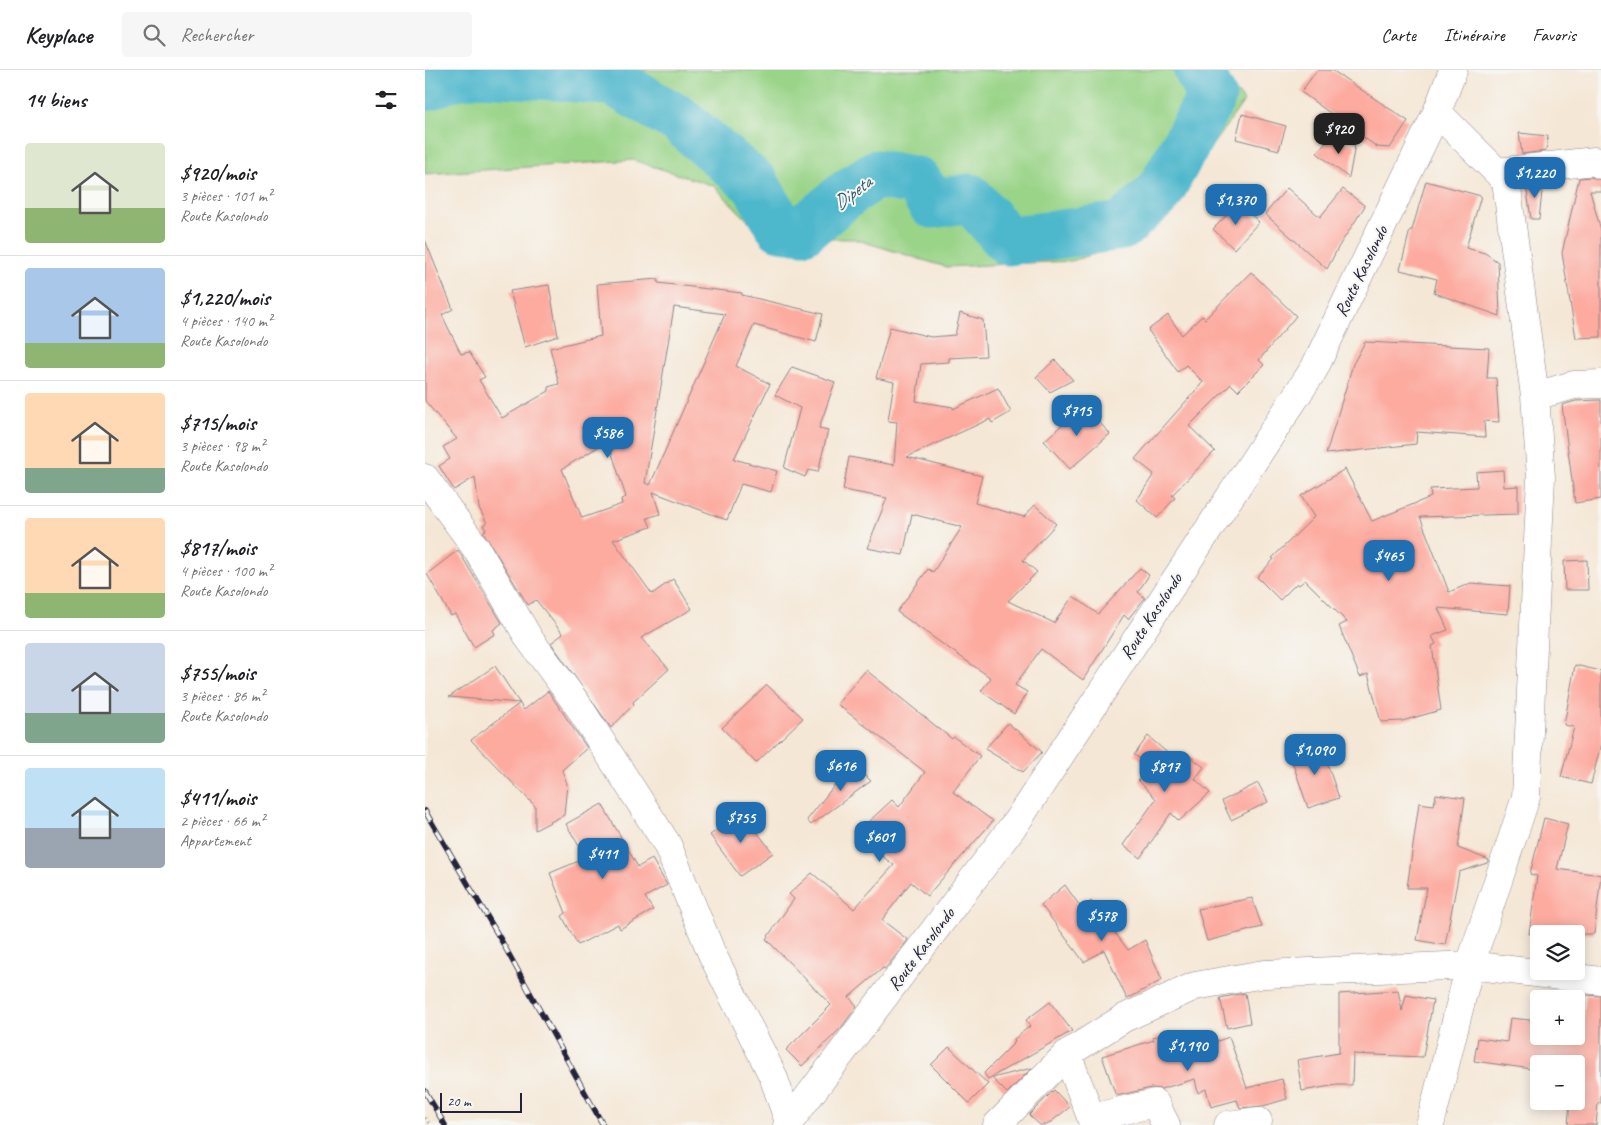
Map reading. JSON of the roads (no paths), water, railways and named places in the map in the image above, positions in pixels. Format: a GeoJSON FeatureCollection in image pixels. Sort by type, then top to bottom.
{"type":"FeatureCollection","features":[{"type":"Feature","properties":{"kind":"street","name":"Route Kasolondo"},"geometry":{"type":"LineString","coordinates":[[798,1121],[1017,821],[1314,369],[1437,112],[1453,70]]}},
{"type":"Feature","properties":{"kind":"street"},"geometry":{"type":"LineString","coordinates":[[1430,1125],[1470,965],[1525,796],[1541,477],[1535,396],[1506,181],[1437,112]]}},
{"type":"Feature","properties":{"kind":"street"},"geometry":{"type":"LineString","coordinates":[[1497,172],[1595,161],[1601,165]]}},
{"type":"Feature","properties":{"kind":"street"},"geometry":{"type":"LineString","coordinates":[[1535,396],[1574,384],[1601,384]]}},
{"type":"Feature","properties":{"kind":"street"},"geometry":{"type":"LineString","coordinates":[[425,478],[476,548],[530,640],[577,704],[667,844],[712,954],[773,1076],[798,1121]]}},
{"type":"Feature","properties":{"kind":"street"},"geometry":{"type":"LineString","coordinates":[[997,1125],[1067,1054],[1124,1018],[1195,986],[1264,974],[1470,965],[1601,981]]}},
{"type":"Feature","properties":{"kind":"street"},"geometry":{"type":"LineString","coordinates":[[1067,1054],[1092,1121],[1155,1103],[1166,1125]]}},
{"type":"Feature","properties":{"kind":"street"},"geometry":{"type":"LineString","coordinates":[[1228,1125],[1259,1121]]}},
{"type":"Feature","properties":{"kind":"waterway","name":"Dipeta"},"geometry":{"type":"LineString","coordinates":[[425,87],[451,77],[477,72],[556,76],[613,82],[678,119],[755,184],[780,227],[803,230],[848,193],[876,174],[917,181],[932,204],[970,198],[1008,241],[1122,226],[1159,193],[1212,96],[1198,70]]}},
{"type":"Feature","properties":{"kind":"railway"},"geometry":{"type":"LineString","coordinates":[[425,811],[501,940],[603,1125]]}},
{"type":"Feature","properties":{"kind":"railway"},"geometry":{"type":"LineString","coordinates":[[425,1091],[445,1125]]}}]}
